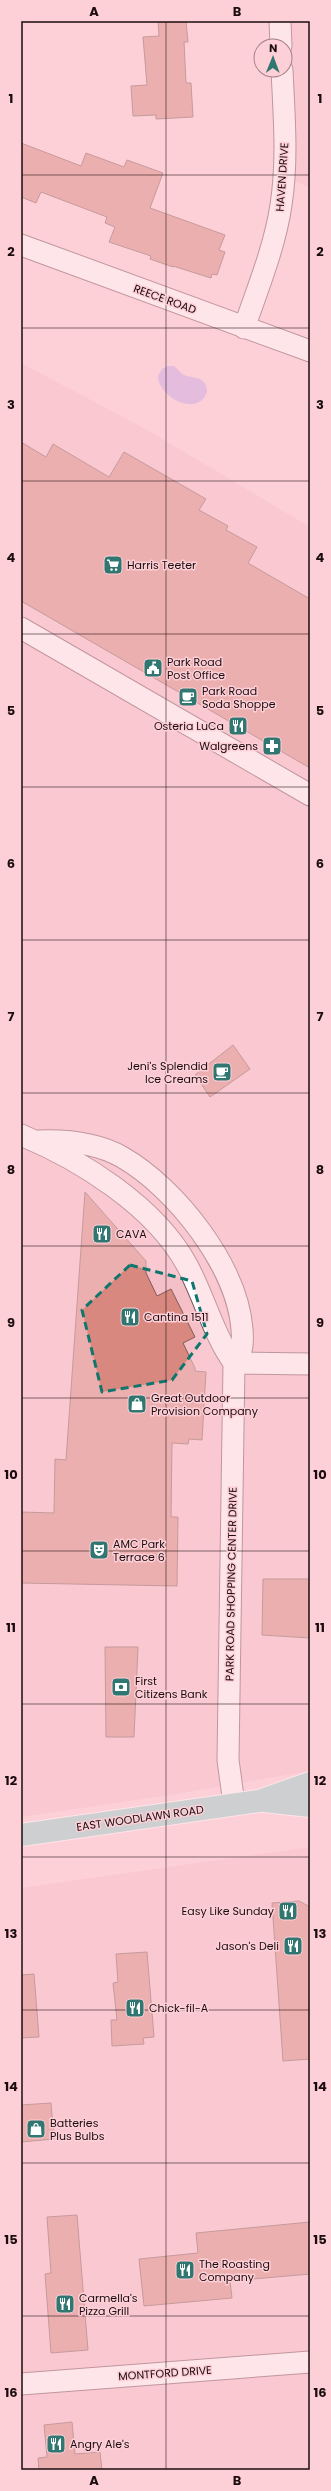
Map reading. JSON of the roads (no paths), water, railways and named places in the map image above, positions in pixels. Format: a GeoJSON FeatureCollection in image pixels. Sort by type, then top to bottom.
{"type":"FeatureCollection","features":[{"type":"Feature","properties":{"kind":"main road","name":"EAST WOODLAWN ROAD"},"geometry":{"type":"LineString","coordinates":[[260,1801],[310,1783]]}},
{"type":"Feature","properties":{"kind":"main road","name":"EAST WOODLAWN ROAD"},"geometry":{"type":"LineString","coordinates":[[21,1835],[260,1801],[310,1806]]}},
{"type":"Feature","properties":{"kind":"street"},"geometry":{"type":"LineString","coordinates":[[280,21],[281,38]]}},
{"type":"Feature","properties":{"kind":"street","name":"HAVEN DRIVE"},"geometry":{"type":"LineString","coordinates":[[244,328],[275,233],[281,206],[285,161],[282,78]]}},
{"type":"Feature","properties":{"kind":"street","name":"REECE ROAD"},"geometry":{"type":"LineString","coordinates":[[21,245],[310,351]]}},
{"type":"Feature","properties":{"kind":"street"},"geometry":{"type":"LineString","coordinates":[[21,628],[310,795]]}},
{"type":"Feature","properties":{"kind":"street","name":"PARK ROAD SHOPPING CENTER DRIVE"},"geometry":{"type":"LineString","coordinates":[[30,1138],[62,1156],[96,1172],[121,1192],[163,1232],[187,1264],[205,1301],[226,1352],[234,1363]]}},
{"type":"Feature","properties":{"kind":"street","name":"PARK ROAD SHOPPING CENTER DRIVE"},"geometry":{"type":"LineString","coordinates":[[30,1138],[67,1141],[109,1151],[137,1167],[182,1209],[195,1224],[214,1253],[235,1295],[241,1318],[242,1341],[241,1351],[234,1363],[228,1760],[234,1804]]}},
{"type":"Feature","properties":{"kind":"street"},"geometry":{"type":"LineString","coordinates":[[234,1363],[310,1364]]}},
{"type":"Feature","properties":{"kind":"street","name":"MONTFORD DRIVE"},"geometry":{"type":"LineString","coordinates":[[21,2384],[310,2362]]}},
{"type":"Feature","properties":{"kind":"place","name":"Harris Teeter"},"geometry":{"type":"Point","coordinates":[113,565]}},
{"type":"Feature","properties":{"kind":"place","name":"Park Road Post Office"},"geometry":{"type":"Point","coordinates":[153,668]}},
{"type":"Feature","properties":{"kind":"place","name":"Park Road Soda Shoppe"},"geometry":{"type":"Point","coordinates":[188,697]}},
{"type":"Feature","properties":{"kind":"place","name":"Osteria LuCa"},"geometry":{"type":"Point","coordinates":[238,726]}},
{"type":"Feature","properties":{"kind":"place","name":"Walgreens"},"geometry":{"type":"Point","coordinates":[272,746]}},
{"type":"Feature","properties":{"kind":"place","name":"Jeni's Splendid Ice Creams"},"geometry":{"type":"Point","coordinates":[222,1072]}},
{"type":"Feature","properties":{"kind":"place","name":"CAVA"},"geometry":{"type":"Point","coordinates":[102,1234]}},
{"type":"Feature","properties":{"kind":"place","name":"Cantina 1511"},"geometry":{"type":"Point","coordinates":[130,1317]}},
{"type":"Feature","properties":{"kind":"place","name":"Great Outdoor Provision Company"},"geometry":{"type":"Point","coordinates":[137,1404]}},
{"type":"Feature","properties":{"kind":"place","name":"AMC Park Terrace 6"},"geometry":{"type":"Point","coordinates":[99,1550]}},
{"type":"Feature","properties":{"kind":"place","name":"First Citizens Bank"},"geometry":{"type":"Point","coordinates":[121,1687]}},
{"type":"Feature","properties":{"kind":"place","name":"Easy Like Sunday"},"geometry":{"type":"Point","coordinates":[288,1911]}},
{"type":"Feature","properties":{"kind":"place","name":"Jason's Deli"},"geometry":{"type":"Point","coordinates":[293,1946]}},
{"type":"Feature","properties":{"kind":"place","name":"Chick-fil-A"},"geometry":{"type":"Point","coordinates":[135,2008]}},
{"type":"Feature","properties":{"kind":"place","name":"Batteries Plus Bulbs"},"geometry":{"type":"Point","coordinates":[36,2129]}},
{"type":"Feature","properties":{"kind":"place","name":"The Roasting Company"},"geometry":{"type":"Point","coordinates":[185,2270]}},
{"type":"Feature","properties":{"kind":"place","name":"Carmella's Pizza Grill"},"geometry":{"type":"Point","coordinates":[65,2304]}},
{"type":"Feature","properties":{"kind":"place","name":"Angry Ale's"},"geometry":{"type":"Point","coordinates":[56,2444]}}]}
